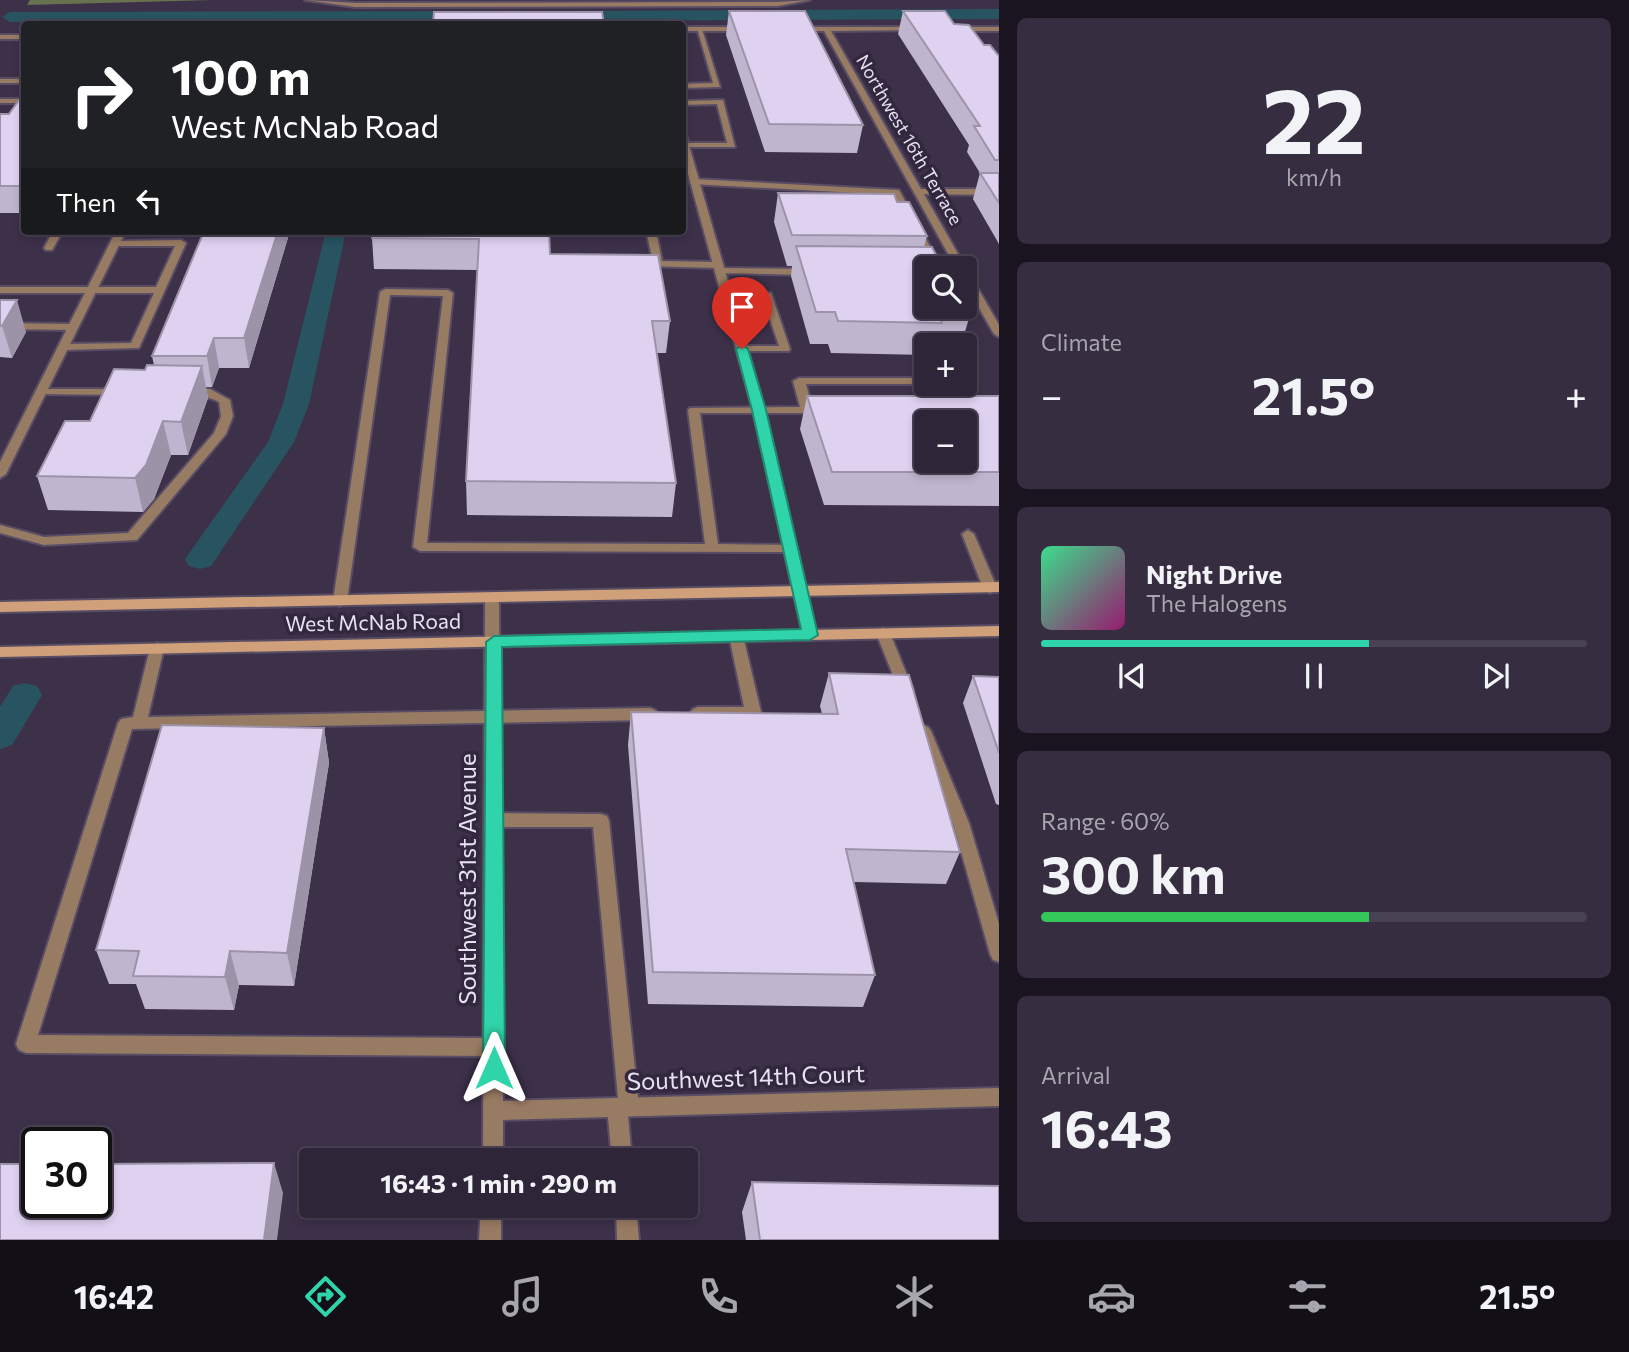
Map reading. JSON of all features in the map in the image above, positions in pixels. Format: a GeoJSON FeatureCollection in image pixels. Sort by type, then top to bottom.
{"type":"FeatureCollection","features":[{"type":"Feature","properties":{"kind":"main road","name":"West McNab Road"},"geometry":{"type":"LineString","coordinates":[[0,607],[995,588]]}},
{"type":"Feature","properties":{"kind":"main road","name":"West McNab Road"},"geometry":{"type":"LineString","coordinates":[[0,652],[999,631]]}},
{"type":"Feature","properties":{"kind":"street"},"geometry":{"type":"LineString","coordinates":[[308,0],[807,0]]}},
{"type":"Feature","properties":{"kind":"street"},"geometry":{"type":"LineString","coordinates":[[686,29],[750,29]]}},
{"type":"Feature","properties":{"kind":"street"},"geometry":{"type":"LineString","coordinates":[[686,86],[717,85],[699,29]]}},
{"type":"Feature","properties":{"kind":"street"},"geometry":{"type":"LineString","coordinates":[[788,29],[921,29]]}},
{"type":"Feature","properties":{"kind":"street","name":"Northwest 16th Terrace"},"geometry":{"type":"LineString","coordinates":[[826,29],[954,256]]}},
{"type":"Feature","properties":{"kind":"street"},"geometry":{"type":"LineString","coordinates":[[948,29],[999,29]]}},
{"type":"Feature","properties":{"kind":"street"},"geometry":{"type":"LineString","coordinates":[[962,29],[970,39]]}},
{"type":"Feature","properties":{"kind":"street"},"geometry":{"type":"LineString","coordinates":[[0,37],[21,37]]}},
{"type":"Feature","properties":{"kind":"street"},"geometry":{"type":"LineString","coordinates":[[0,81],[21,81]]}},
{"type":"Feature","properties":{"kind":"street"},"geometry":{"type":"LineString","coordinates":[[0,101],[21,101]]}},
{"type":"Feature","properties":{"kind":"street"},"geometry":{"type":"LineString","coordinates":[[686,103],[720,103],[732,145],[686,142]]}},
{"type":"Feature","properties":{"kind":"street"},"geometry":{"type":"LineString","coordinates":[[686,166],[695,186],[759,410],[810,635]]}},
{"type":"Feature","properties":{"kind":"street"},"geometry":{"type":"LineString","coordinates":[[686,187],[896,192],[932,256]]}},
{"type":"Feature","properties":{"kind":"street"},"geometry":{"type":"LineString","coordinates":[[918,192],[999,192]]}},
{"type":"Feature","properties":{"kind":"street"},"geometry":{"type":"LineString","coordinates":[[49,248],[56,235]]}},
{"type":"Feature","properties":{"kind":"street"},"geometry":{"type":"LineString","coordinates":[[0,474],[5,453],[41,392],[119,235]]}},
{"type":"Feature","properties":{"kind":"street"},"geometry":{"type":"LineString","coordinates":[[652,235],[658,264]]}},
{"type":"Feature","properties":{"kind":"street"},"geometry":{"type":"LineString","coordinates":[[64,346],[135,346],[181,243],[115,244]]}},
{"type":"Feature","properties":{"kind":"street"},"geometry":{"type":"LineString","coordinates":[[632,264],[816,272]]}},
{"type":"Feature","properties":{"kind":"street"},"geometry":{"type":"LineString","coordinates":[[0,289],[160,290]]}},
{"type":"Feature","properties":{"kind":"street"},"geometry":{"type":"LineString","coordinates":[[340,601],[384,292],[448,293],[420,547],[789,549]]}},
{"type":"Feature","properties":{"kind":"street"},"geometry":{"type":"LineString","coordinates":[[726,295],[767,295],[785,349],[742,349]]}},
{"type":"Feature","properties":{"kind":"street"},"geometry":{"type":"LineString","coordinates":[[977,296],[999,334]]}},
{"type":"Feature","properties":{"kind":"street"},"geometry":{"type":"LineString","coordinates":[[0,326],[73,327]]}},
{"type":"Feature","properties":{"kind":"street"},"geometry":{"type":"LineString","coordinates":[[807,410],[799,381],[911,381]]}},
{"type":"Feature","properties":{"kind":"street"},"geometry":{"type":"LineString","coordinates":[[41,392],[132,392]]}},
{"type":"Feature","properties":{"kind":"street"},"geometry":{"type":"LineString","coordinates":[[0,529],[44,541],[132,537],[220,434],[227,416],[224,400],[210,392],[171,392]]}},
{"type":"Feature","properties":{"kind":"street"},"geometry":{"type":"LineString","coordinates":[[712,549],[694,410],[834,410]]}},
{"type":"Feature","properties":{"kind":"street"},"geometry":{"type":"LineString","coordinates":[[968,534],[995,588]]}},
{"type":"Feature","properties":{"kind":"street","name":"Southwest 31st Avenue"},"geometry":{"type":"LineString","coordinates":[[492,598],[492,1148]]}},
{"type":"Feature","properties":{"kind":"street"},"geometry":{"type":"LineString","coordinates":[[883,633],[961,823],[999,954]]}},
{"type":"Feature","properties":{"kind":"street"},"geometry":{"type":"LineString","coordinates":[[494,1047],[26,1045],[126,723],[754,712],[736,636]]}},
{"type":"Feature","properties":{"kind":"street"},"geometry":{"type":"LineString","coordinates":[[139,723],[157,648]]}},
{"type":"Feature","properties":{"kind":"street"},"geometry":{"type":"LineString","coordinates":[[494,820],[601,821],[623,1107],[622,1148]]}},
{"type":"Feature","properties":{"kind":"street","name":"Southwest 14th Court"},"geometry":{"type":"LineString","coordinates":[[494,1111],[999,1097]]}},
{"type":"Feature","properties":{"kind":"street"},"geometry":{"type":"LineString","coordinates":[[490,1240],[491,1218]]}},
{"type":"Feature","properties":{"kind":"street"},"geometry":{"type":"LineString","coordinates":[[627,1218],[628,1240]]}},
{"type":"Feature","properties":{"kind":"green space"},"geometry":{"type":"Polygon","coordinates":[[[30,0],[213,0],[27,5],[30,0]]]}},
{"type":"Feature","properties":{"kind":"building"},"geometry":{"type":"Polygon","coordinates":[[[729,11],[805,11],[863,125],[769,124],[729,11]]]}},
{"type":"Feature","properties":{"kind":"building"},"geometry":{"type":"Polygon","coordinates":[[[903,11],[945,11],[954,24],[969,25],[984,45],[990,45],[999,56],[999,160],[995,160],[974,126],[980,126],[903,11]]]}},
{"type":"Feature","properties":{"kind":"building"},"geometry":{"type":"Polygon","coordinates":[[[434,12],[602,12],[604,21],[433,21],[434,12]]]}},
{"type":"Feature","properties":{"kind":"building"},"geometry":{"type":"Polygon","coordinates":[[[21,97],[21,186],[0,186],[0,114],[9,114],[21,97]]]}},
{"type":"Feature","properties":{"kind":"building"},"geometry":{"type":"Polygon","coordinates":[[[980,173],[999,173],[999,203],[980,173]]]}},
{"type":"Feature","properties":{"kind":"building"},"geometry":{"type":"Polygon","coordinates":[[[778,193],[894,194],[897,202],[909,202],[927,236],[792,235],[778,193]]]}},
{"type":"Feature","properties":{"kind":"building"},"geometry":{"type":"Polygon","coordinates":[[[202,235],[277,235],[244,338],[214,338],[207,356],[152,356],[202,235]]]}},
{"type":"Feature","properties":{"kind":"building"},"geometry":{"type":"Polygon","coordinates":[[[372,235],[549,235],[550,254],[658,255],[670,321],[652,321],[676,483],[466,481],[479,239],[372,238],[372,235]]]}},
{"type":"Feature","properties":{"kind":"building"},"geometry":{"type":"Polygon","coordinates":[[[796,246],[932,247],[936,256],[914,256],[914,319],[940,319],[942,323],[838,321],[835,312],[816,312],[796,246]]]}},
{"type":"Feature","properties":{"kind":"building"},"geometry":{"type":"Polygon","coordinates":[[[0,300],[17,300],[2,326],[0,326],[0,300]]]}},
{"type":"Feature","properties":{"kind":"building"},"geometry":{"type":"Polygon","coordinates":[[[147,365],[202,366],[181,422],[163,421],[146,465],[135,478],[37,476],[65,421],[90,421],[114,369],[145,370],[147,365]]]}},
{"type":"Feature","properties":{"kind":"building"},"geometry":{"type":"Polygon","coordinates":[[[807,396],[999,396],[999,472],[977,472],[977,410],[914,410],[914,472],[832,472],[807,396]]]}},
{"type":"Feature","properties":{"kind":"building"},"geometry":{"type":"Polygon","coordinates":[[[829,673],[909,675],[960,852],[846,849],[875,975],[653,972],[631,712],[838,714],[829,673]]]}},
{"type":"Feature","properties":{"kind":"building"},"geometry":{"type":"Polygon","coordinates":[[[973,676],[999,677],[999,753],[973,676]]]}},
{"type":"Feature","properties":{"kind":"building"},"geometry":{"type":"Polygon","coordinates":[[[162,725],[324,728],[287,953],[230,951],[225,977],[133,976],[139,951],[96,950],[162,725]]]}},
{"type":"Feature","properties":{"kind":"building"},"geometry":{"type":"Polygon","coordinates":[[[274,1163],[264,1240],[0,1240],[0,1164],[21,1164],[21,1218],[112,1218],[112,1164],[274,1163]]]}},
{"type":"Feature","properties":{"kind":"building"},"geometry":{"type":"Polygon","coordinates":[[[752,1182],[999,1186],[999,1240],[760,1240],[752,1182]]]}},
{"type":"Feature","properties":{"kind":"waterway"},"geometry":{"type":"LineString","coordinates":[[561,16],[999,14]]}},
{"type":"Feature","properties":{"kind":"waterway"},"geometry":{"type":"LineString","coordinates":[[10,17],[477,16]]}},
{"type":"Feature","properties":{"kind":"waterway"},"geometry":{"type":"LineString","coordinates":[[200,559],[281,442],[296,404],[335,235]]}},
{"type":"Feature","properties":{"kind":"waterway"},"geometry":{"type":"LineString","coordinates":[[0,736],[25,695]]}},
{"type":"Feature","properties":{"kind":"route"},"geometry":{"type":"LineString","coordinates":[[494,1068],[494,642],[810,635],[759,410],[742,349]]}}]}
